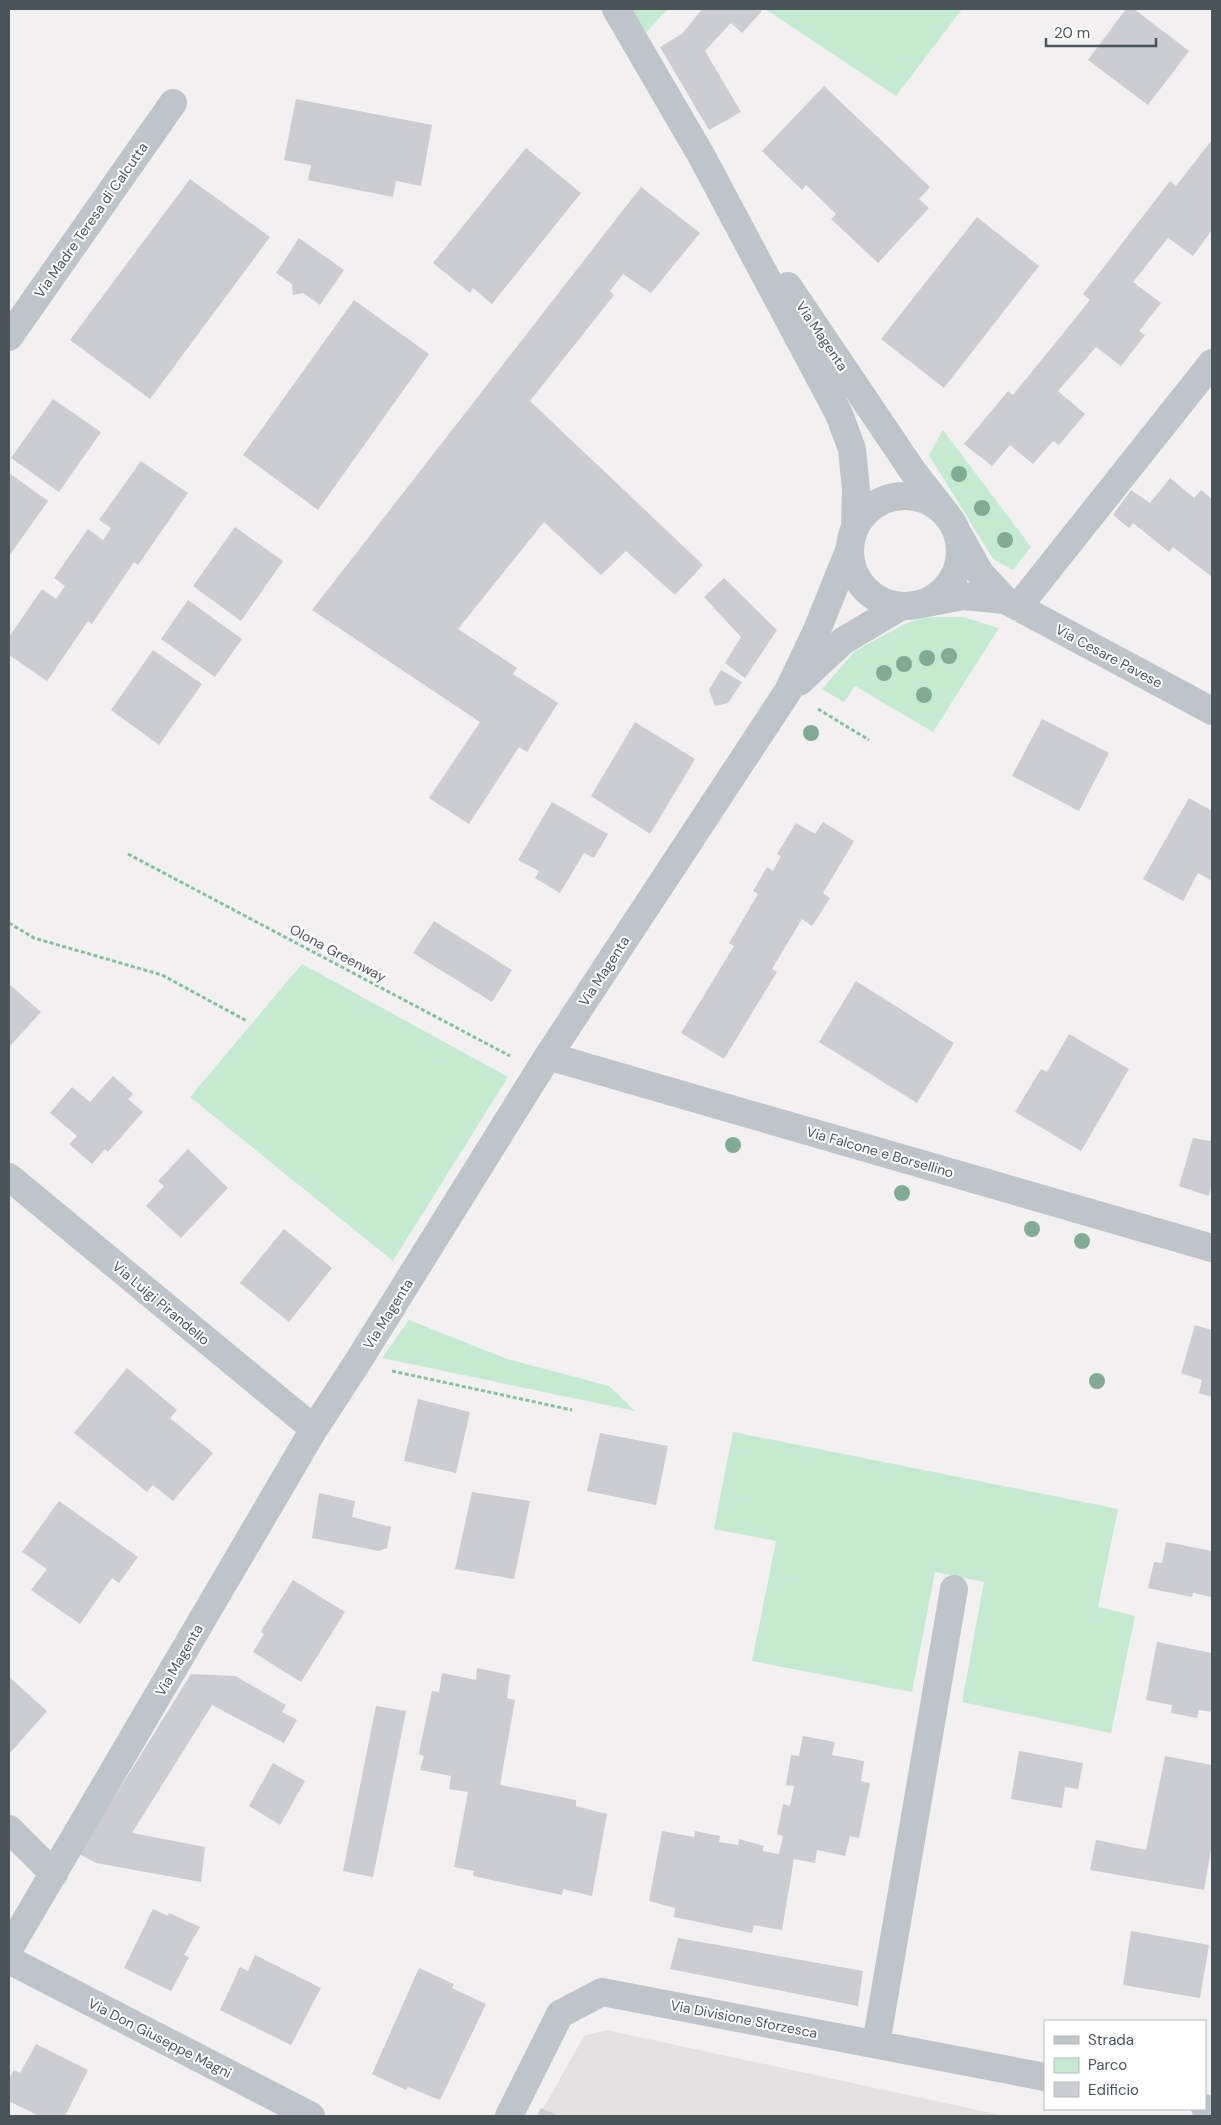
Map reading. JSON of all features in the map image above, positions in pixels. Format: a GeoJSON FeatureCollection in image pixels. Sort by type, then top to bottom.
{"type":"FeatureCollection","features":[{"type":"Feature","properties":{"kind":"street","name":"Via Magenta"},"geometry":{"type":"LineString","coordinates":[[616,9],[701,155],[839,414],[852,449],[856,490],[851,565],[858,580],[869,594],[883,603],[912,605]]}},
{"type":"Feature","properties":{"kind":"street","name":"Via Madre Teresa di Calcutta"},"geometry":{"type":"LineString","coordinates":[[9,337],[173,103]]}},
{"type":"Feature","properties":{"kind":"street","name":"Via Magenta"},"geometry":{"type":"LineString","coordinates":[[701,155],[876,418],[952,524]]}},
{"type":"Feature","properties":{"kind":"street"},"geometry":{"type":"LineString","coordinates":[[1012,604],[1208,378]]}},
{"type":"Feature","properties":{"kind":"street"},"geometry":{"type":"LineString","coordinates":[[897,496],[916,497],[933,503],[952,524],[961,551],[958,568],[950,584],[938,596],[912,605],[842,641],[788,691],[817,630],[852,538],[866,512],[880,502],[897,496]]}},
{"type":"Feature","properties":{"kind":"street","name":"Via Cesare Pavese"},"geometry":{"type":"LineString","coordinates":[[952,524],[980,573],[1012,604],[1212,711]]}},
{"type":"Feature","properties":{"kind":"street","name":"Via Cesare Pavese"},"geometry":{"type":"LineString","coordinates":[[912,605],[963,596],[1012,604]]}},
{"type":"Feature","properties":{"kind":"street","name":"Via Magenta"},"geometry":{"type":"LineString","coordinates":[[9,1949],[314,1429],[543,1064],[788,691]]}},
{"type":"Feature","properties":{"kind":"street","name":"Via Falcone e Borsellino"},"geometry":{"type":"LineString","coordinates":[[543,1064],[1212,1248]]}},
{"type":"Feature","properties":{"kind":"street","name":"Via Luigi Pirandello"},"geometry":{"type":"LineString","coordinates":[[9,1177],[314,1429]]}},
{"type":"Feature","properties":{"kind":"street"},"geometry":{"type":"LineString","coordinates":[[876,2044],[954,1589]]}},
{"type":"Feature","properties":{"kind":"street"},"geometry":{"type":"LineString","coordinates":[[9,1829],[54,1874]]}},
{"type":"Feature","properties":{"kind":"street","name":"Via Don Giuseppe Magni"},"geometry":{"type":"LineString","coordinates":[[9,1960],[311,2116]]}},
{"type":"Feature","properties":{"kind":"street","name":"Via Divisione Sforzesca"},"geometry":{"type":"LineString","coordinates":[[509,2116],[560,2014],[602,1992],[1044,2077]]}},
{"type":"Feature","properties":{"kind":"path"},"geometry":{"type":"LineString","coordinates":[[788,691],[869,740]]}},
{"type":"Feature","properties":{"kind":"path","name":"Olona Greenway"},"geometry":{"type":"LineString","coordinates":[[128,854],[543,1064]]}},
{"type":"Feature","properties":{"kind":"path"},"geometry":{"type":"LineString","coordinates":[[9,923],[34,938],[162,975],[247,1022]]}},
{"type":"Feature","properties":{"kind":"path"},"geometry":{"type":"LineString","coordinates":[[357,1363],[572,1410]]}},
{"type":"Feature","properties":{"kind":"shaded area"},"geometry":{"type":"Polygon","coordinates":[[[606,2030],[1005,2116],[539,2116],[584,2036],[606,2030]]]}},
{"type":"Feature","properties":{"kind":"green space"},"geometry":{"type":"Polygon","coordinates":[[[616,9],[668,9],[636,43],[616,9]]]}},
{"type":"Feature","properties":{"kind":"green space"},"geometry":{"type":"Polygon","coordinates":[[[765,9],[962,9],[896,96],[765,9]]]}},
{"type":"Feature","properties":{"kind":"green space"},"geometry":{"type":"Polygon","coordinates":[[[943,430],[1031,547],[1013,570],[993,559],[929,455],[943,430]]]}},
{"type":"Feature","properties":{"kind":"green space"},"geometry":{"type":"Polygon","coordinates":[[[924,617],[963,617],[999,628],[933,732],[855,686],[844,702],[822,689],[855,651],[903,625],[924,617]]]}},
{"type":"Feature","properties":{"kind":"green space"},"geometry":{"type":"Polygon","coordinates":[[[302,964],[508,1077],[393,1261],[190,1097],[302,964]]]}},
{"type":"Feature","properties":{"kind":"green space"},"geometry":{"type":"Polygon","coordinates":[[[409,1320],[507,1359],[609,1386],[635,1411],[382,1358],[409,1320]]]}},
{"type":"Feature","properties":{"kind":"green space"},"geometry":{"type":"Polygon","coordinates":[[[733,1432],[1118,1509],[1098,1607],[1135,1616],[1111,1733],[962,1702],[984,1582],[935,1572],[912,1692],[752,1661],[776,1541],[714,1529],[733,1432]]]}},
{"type":"Feature","properties":{"kind":"building"},"geometry":{"type":"Polygon","coordinates":[[[702,9],[758,9],[762,11],[742,33],[731,23],[705,51],[741,112],[709,130],[660,47],[682,34],[702,9]]]}},
{"type":"Feature","properties":{"kind":"building"},"geometry":{"type":"Polygon","coordinates":[[[1126,9],[1134,9],[1189,51],[1148,105],[1088,60],[1126,9]]]}},
{"type":"Feature","properties":{"kind":"building"},"geometry":{"type":"Polygon","coordinates":[[[824,86],[930,187],[919,199],[929,208],[878,263],[831,219],[836,214],[806,185],[802,190],[762,151],[824,86]]]}},
{"type":"Feature","properties":{"kind":"building"},"geometry":{"type":"Polygon","coordinates":[[[296,99],[432,125],[421,186],[396,181],[393,197],[308,180],[311,165],[284,160],[296,99]]]}},
{"type":"Feature","properties":{"kind":"building"},"geometry":{"type":"Polygon","coordinates":[[[1212,140],[1212,230],[1193,256],[1168,238],[1133,282],[1161,303],[1139,331],[1145,335],[1121,366],[1096,347],[1058,391],[1085,414],[1059,445],[1053,441],[1033,464],[1010,445],[992,466],[964,444],[1008,391],[1013,395],[1090,300],[1083,294],[1170,181],[1176,186],[1212,140]]]}},
{"type":"Feature","properties":{"kind":"building"},"geometry":{"type":"Polygon","coordinates":[[[526,148],[581,193],[492,304],[473,288],[470,293],[433,263],[526,148]]]}},
{"type":"Feature","properties":{"kind":"building"},"geometry":{"type":"Polygon","coordinates":[[[190,179],[270,237],[150,399],[70,340],[190,179]]]}},
{"type":"Feature","properties":{"kind":"building"},"geometry":{"type":"Polygon","coordinates":[[[641,187],[700,233],[651,293],[623,274],[610,291],[614,295],[530,401],[703,565],[675,595],[626,551],[601,575],[544,522],[458,629],[517,668],[513,674],[558,703],[527,752],[519,747],[469,824],[429,798],[480,722],[312,610],[641,187]]]}},
{"type":"Feature","properties":{"kind":"building"},"geometry":{"type":"Polygon","coordinates":[[[977,217],[1039,266],[944,388],[881,339],[977,217]]]}},
{"type":"Feature","properties":{"kind":"building"},"geometry":{"type":"Polygon","coordinates":[[[299,238],[344,270],[320,305],[303,293],[293,295],[292,284],[276,273],[299,238]]]}},
{"type":"Feature","properties":{"kind":"building"},"geometry":{"type":"Polygon","coordinates":[[[354,300],[429,354],[318,510],[243,455],[354,300]]]}},
{"type":"Feature","properties":{"kind":"building"},"geometry":{"type":"Polygon","coordinates":[[[53,399],[101,432],[59,492],[11,458],[53,399]]]}},
{"type":"Feature","properties":{"kind":"building"},"geometry":{"type":"Polygon","coordinates":[[[141,461],[188,493],[138,565],[134,562],[92,624],[88,621],[47,681],[9,655],[9,637],[42,589],[56,599],[65,586],[54,578],[88,529],[103,540],[111,528],[99,520],[141,461]]]}},
{"type":"Feature","properties":{"kind":"building"},"geometry":{"type":"Polygon","coordinates":[[[9,473],[48,501],[9,556],[9,473]]]}},
{"type":"Feature","properties":{"kind":"building"},"geometry":{"type":"Polygon","coordinates":[[[1170,478],[1194,498],[1201,490],[1212,499],[1212,577],[1173,547],[1169,552],[1133,523],[1129,528],[1113,515],[1131,490],[1150,503],[1170,478]]]}},
{"type":"Feature","properties":{"kind":"building"},"geometry":{"type":"Polygon","coordinates":[[[235,527],[283,561],[241,621],[193,586],[235,527]]]}},
{"type":"Feature","properties":{"kind":"building"},"geometry":{"type":"Polygon","coordinates":[[[724,578],[777,630],[745,678],[725,663],[741,637],[704,597],[724,578]]]}},
{"type":"Feature","properties":{"kind":"building"},"geometry":{"type":"Polygon","coordinates":[[[188,600],[242,639],[215,677],[161,639],[188,600]]]}},
{"type":"Feature","properties":{"kind":"building"},"geometry":{"type":"Polygon","coordinates":[[[153,650],[202,684],[159,745],[111,710],[153,650]]]}},
{"type":"Feature","properties":{"kind":"building"},"geometry":{"type":"Polygon","coordinates":[[[721,670],[742,682],[728,703],[715,706],[709,690],[721,670]]]}},
{"type":"Feature","properties":{"kind":"building"},"geometry":{"type":"Polygon","coordinates":[[[1042,719],[1109,753],[1079,811],[1012,776],[1042,719]]]}},
{"type":"Feature","properties":{"kind":"building"},"geometry":{"type":"Polygon","coordinates":[[[635,722],[695,759],[650,834],[591,796],[635,722]]]}},
{"type":"Feature","properties":{"kind":"building"},"geometry":{"type":"Polygon","coordinates":[[[1189,798],[1212,811],[1212,881],[1198,873],[1183,901],[1143,879],[1189,798]]]}},
{"type":"Feature","properties":{"kind":"building"},"geometry":{"type":"Polygon","coordinates":[[[552,802],[608,834],[594,858],[584,853],[560,893],[535,878],[539,871],[518,860],[552,802]]]}},
{"type":"Feature","properties":{"kind":"building"},"geometry":{"type":"Polygon","coordinates":[[[823,822],[854,841],[823,893],[830,898],[812,926],[802,919],[772,969],[777,972],[724,1059],[681,1033],[734,946],[729,943],[758,894],[753,891],[767,867],[773,871],[781,856],[777,854],[796,823],[815,834],[823,822]]]}},
{"type":"Feature","properties":{"kind":"building"},"geometry":{"type":"Polygon","coordinates":[[[434,921],[512,970],[492,1002],[413,953],[434,921]]]}},
{"type":"Feature","properties":{"kind":"building"},"geometry":{"type":"Polygon","coordinates":[[[856,981],[954,1043],[917,1103],[819,1042],[856,981]]]}},
{"type":"Feature","properties":{"kind":"building"},"geometry":{"type":"Polygon","coordinates":[[[9,984],[41,1012],[9,1047],[9,984]]]}},
{"type":"Feature","properties":{"kind":"building"},"geometry":{"type":"Polygon","coordinates":[[[1069,1034],[1129,1069],[1081,1151],[1015,1112],[1041,1069],[1047,1072],[1069,1034]]]}},
{"type":"Feature","properties":{"kind":"building"},"geometry":{"type":"Polygon","coordinates":[[[113,1076],[133,1094],[128,1099],[143,1112],[108,1152],[105,1149],[92,1164],[69,1144],[77,1136],[50,1113],[72,1087],[90,1102],[113,1076]]]}},
{"type":"Feature","properties":{"kind":"building"},"geometry":{"type":"Polygon","coordinates":[[[1212,1134],[1212,1189],[1209,1196],[1179,1186],[1193,1138],[1210,1141],[1212,1134]]]}},
{"type":"Feature","properties":{"kind":"building"},"geometry":{"type":"Polygon","coordinates":[[[188,1149],[228,1188],[181,1238],[146,1206],[164,1186],[158,1181],[188,1149]]]}},
{"type":"Feature","properties":{"kind":"building"},"geometry":{"type":"Polygon","coordinates":[[[284,1229],[332,1268],[289,1322],[240,1283],[284,1229]]]}},
{"type":"Feature","properties":{"kind":"building"},"geometry":{"type":"Polygon","coordinates":[[[1195,1325],[1212,1330],[1212,1397],[1199,1393],[1202,1380],[1181,1373],[1195,1325]]]}},
{"type":"Feature","properties":{"kind":"building"},"geometry":{"type":"Polygon","coordinates":[[[127,1368],[177,1410],[170,1418],[213,1453],[173,1501],[153,1485],[147,1492],[74,1433],[127,1368]]]}},
{"type":"Feature","properties":{"kind":"building"},"geometry":{"type":"Polygon","coordinates":[[[418,1399],[470,1412],[456,1473],[404,1461],[418,1399]]]}},
{"type":"Feature","properties":{"kind":"building"},"geometry":{"type":"Polygon","coordinates":[[[600,1433],[668,1446],[656,1505],[587,1491],[600,1433]]]}},
{"type":"Feature","properties":{"kind":"building"},"geometry":{"type":"Polygon","coordinates":[[[472,1492],[530,1501],[514,1579],[455,1569],[472,1492]]]}},
{"type":"Feature","properties":{"kind":"building"},"geometry":{"type":"Polygon","coordinates":[[[319,1493],[355,1501],[352,1517],[391,1527],[387,1548],[379,1551],[312,1538],[319,1493]]]}},
{"type":"Feature","properties":{"kind":"building"},"geometry":{"type":"Polygon","coordinates":[[[59,1501],[138,1557],[119,1583],[112,1578],[80,1624],[31,1590],[47,1569],[22,1552],[59,1501]]]}},
{"type":"Feature","properties":{"kind":"building"},"geometry":{"type":"Polygon","coordinates":[[[1166,1542],[1212,1551],[1212,1597],[1193,1593],[1192,1597],[1148,1588],[1154,1562],[1162,1563],[1166,1542]]]}},
{"type":"Feature","properties":{"kind":"building"},"geometry":{"type":"Polygon","coordinates":[[[293,1580],[345,1612],[301,1682],[253,1652],[264,1634],[261,1631],[293,1580]]]}},
{"type":"Feature","properties":{"kind":"building"},"geometry":{"type":"Polygon","coordinates":[[[1157,1642],[1212,1653],[1212,1712],[1199,1710],[1197,1718],[1171,1713],[1172,1705],[1146,1700],[1157,1642]]]}},
{"type":"Feature","properties":{"kind":"building"},"geometry":{"type":"Polygon","coordinates":[[[477,1668],[510,1675],[507,1698],[515,1700],[500,1785],[576,1800],[576,1806],[607,1814],[592,1896],[563,1889],[562,1895],[473,1876],[474,1871],[454,1867],[468,1792],[449,1789],[451,1776],[420,1770],[424,1756],[419,1754],[432,1691],[439,1692],[442,1673],[476,1680],[477,1668]]]}},
{"type":"Feature","properties":{"kind":"building"},"geometry":{"type":"Polygon","coordinates":[[[191,1674],[235,1676],[286,1705],[282,1712],[297,1720],[284,1743],[212,1705],[132,1833],[205,1847],[201,1882],[96,1863],[79,1854],[191,1674]]]}},
{"type":"Feature","properties":{"kind":"building"},"geometry":{"type":"Polygon","coordinates":[[[9,1677],[47,1711],[11,1752],[9,1750],[9,1677]]]}},
{"type":"Feature","properties":{"kind":"building"},"geometry":{"type":"Polygon","coordinates":[[[376,1706],[406,1711],[373,1877],[343,1871],[376,1706]]]}},
{"type":"Feature","properties":{"kind":"building"},"geometry":{"type":"Polygon","coordinates":[[[803,1736],[835,1742],[832,1755],[864,1761],[861,1781],[870,1783],[859,1838],[850,1836],[845,1856],[817,1850],[815,1863],[794,1859],[782,1930],[754,1925],[752,1933],[674,1917],[675,1908],[649,1901],[662,1831],[694,1837],[695,1831],[720,1836],[719,1842],[738,1845],[739,1839],[764,1846],[762,1851],[779,1854],[783,1836],[777,1834],[783,1804],[790,1806],[794,1786],[786,1785],[791,1755],[799,1756],[803,1736]]]}},
{"type":"Feature","properties":{"kind":"building"},"geometry":{"type":"Polygon","coordinates":[[[1019,1751],[1083,1763],[1078,1789],[1065,1787],[1062,1808],[1011,1799],[1019,1751]]]}},
{"type":"Feature","properties":{"kind":"building"},"geometry":{"type":"Polygon","coordinates":[[[1165,1756],[1212,1765],[1212,1844],[1204,1890],[1090,1870],[1096,1840],[1146,1850],[1165,1756]]]}},
{"type":"Feature","properties":{"kind":"building"},"geometry":{"type":"Polygon","coordinates":[[[273,1763],[305,1781],[280,1825],[249,1806],[273,1763]]]}},
{"type":"Feature","properties":{"kind":"building"},"geometry":{"type":"Polygon","coordinates":[[[153,1909],[168,1916],[169,1913],[200,1927],[184,1955],[189,1957],[171,1991],[124,1968],[153,1909]]]}},
{"type":"Feature","properties":{"kind":"building"},"geometry":{"type":"Polygon","coordinates":[[[1131,1931],[1209,1945],[1200,1998],[1123,1985],[1131,1931]]]}},
{"type":"Feature","properties":{"kind":"building"},"geometry":{"type":"Polygon","coordinates":[[[678,1938],[863,1971],[858,2006],[670,1969],[678,1938]]]}},
{"type":"Feature","properties":{"kind":"building"},"geometry":{"type":"Polygon","coordinates":[[[255,1955],[321,1988],[291,2045],[220,2010],[240,1967],[248,1971],[255,1955]]]}},
{"type":"Feature","properties":{"kind":"building"},"geometry":{"type":"Polygon","coordinates":[[[419,1968],[454,1984],[452,1988],[486,2004],[440,2100],[408,2087],[406,2090],[372,2074],[419,1968]]]}},
{"type":"Feature","properties":{"kind":"building"},"geometry":{"type":"Polygon","coordinates":[[[36,2044],[88,2070],[65,2116],[39,2116],[9,2101],[9,2079],[14,2070],[20,2073],[36,2044]]]}},
{"type":"Feature","properties":{"kind":"building"},"geometry":{"type":"Polygon","coordinates":[[[541,2108],[559,2116],[537,2116],[541,2108]]]}}]}
